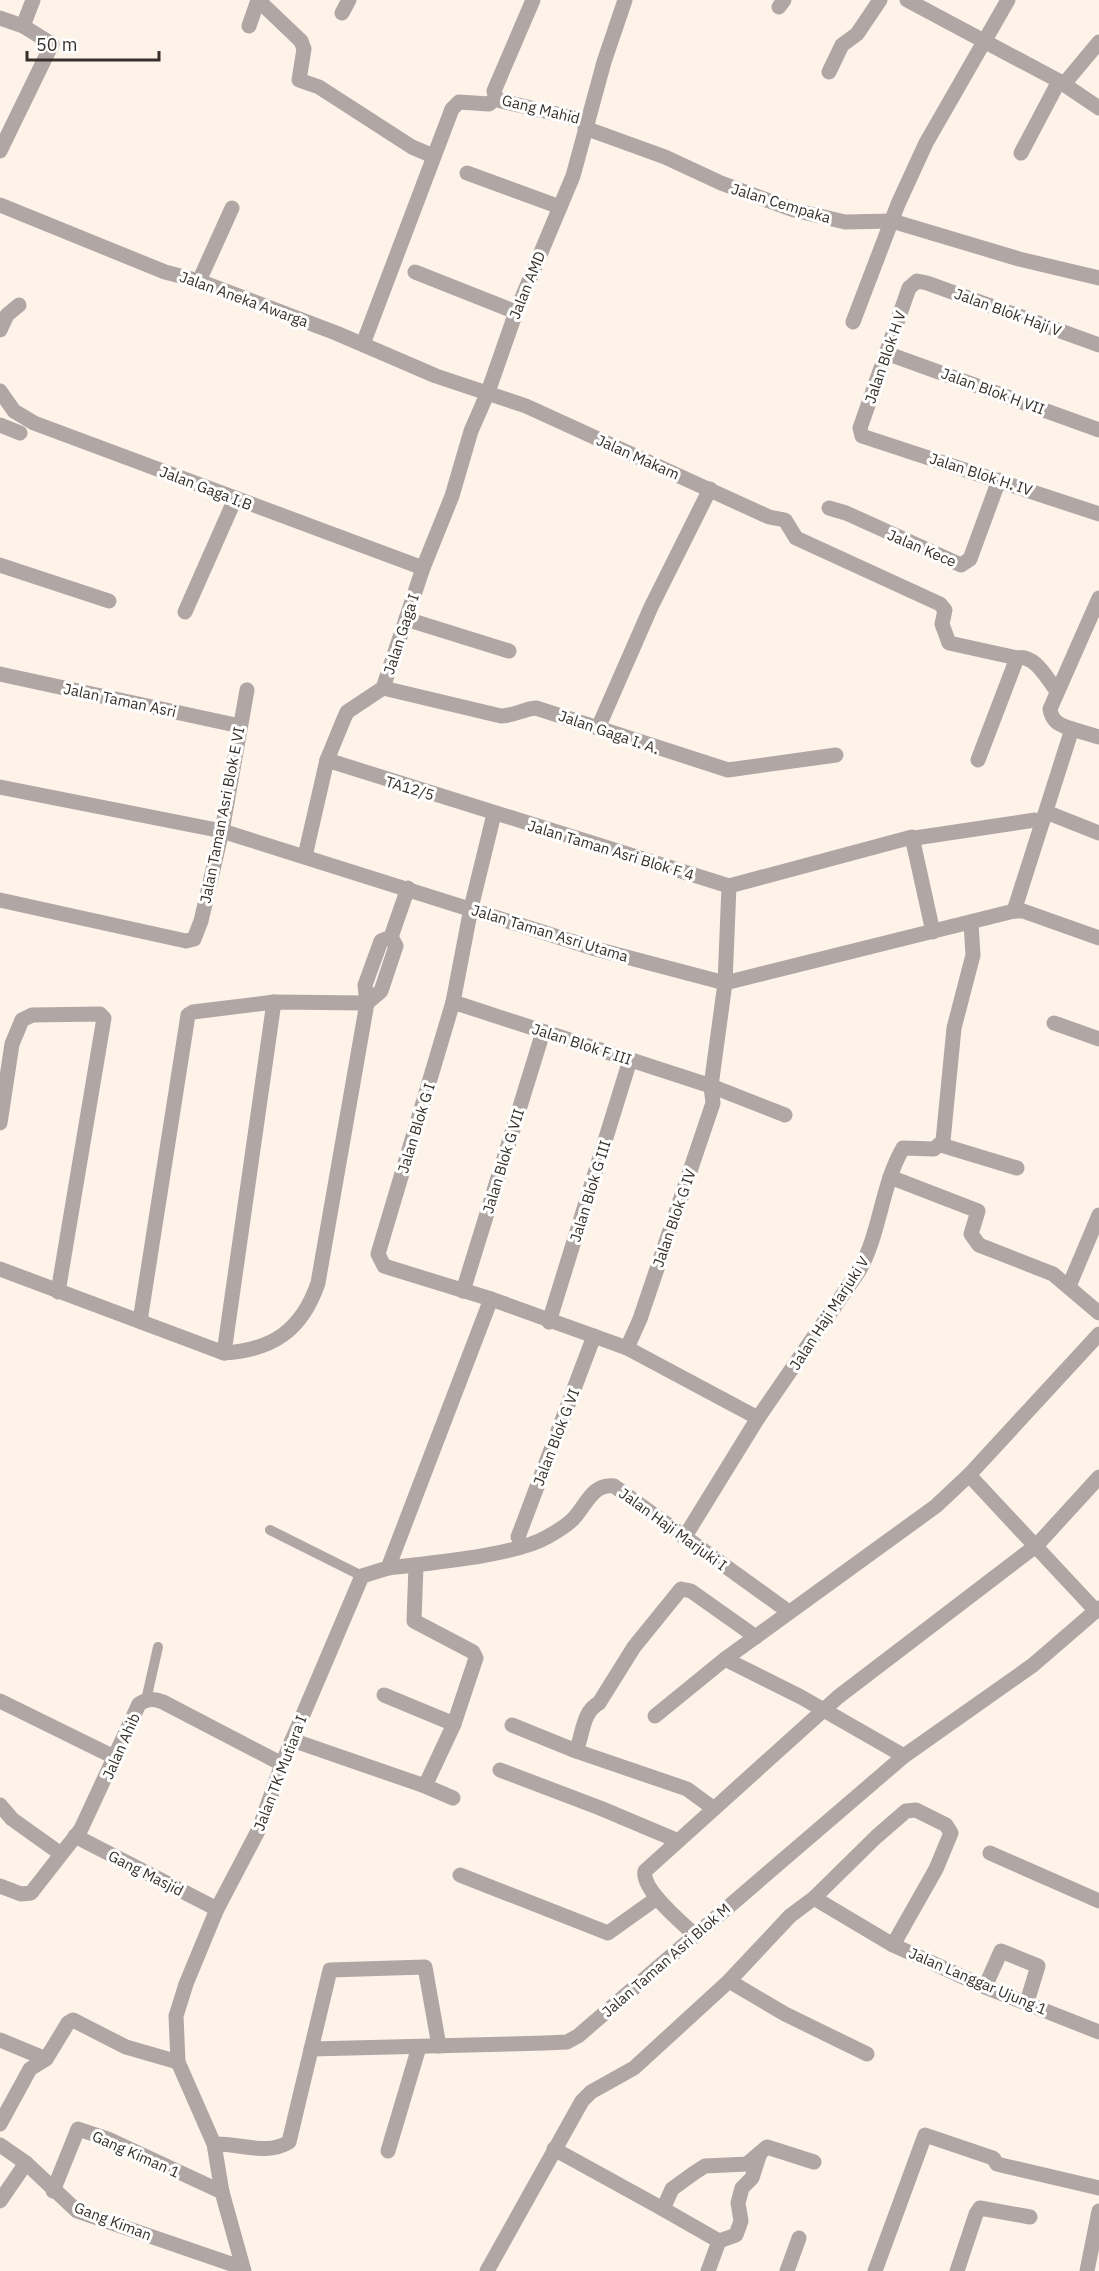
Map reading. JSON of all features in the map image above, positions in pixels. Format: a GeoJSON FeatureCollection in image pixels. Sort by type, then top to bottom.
{"type":"FeatureCollection","features":[{"type":"Feature","properties":{"kind":"street"},"geometry":{"type":"LineString","coordinates":[[22,26],[33,0]]}},
{"type":"Feature","properties":{"kind":"street"},"geometry":{"type":"LineString","coordinates":[[258,0],[270,14],[301,41],[304,49],[299,81],[319,87],[412,147],[433,156]]}},
{"type":"Feature","properties":{"kind":"street"},"geometry":{"type":"LineString","coordinates":[[249,26],[258,0]]}},
{"type":"Feature","properties":{"kind":"street"},"geometry":{"type":"LineString","coordinates":[[363,344],[433,156],[455,104],[476,101],[489,104],[496,98],[494,92],[533,0]]}},
{"type":"Feature","properties":{"kind":"street","name":"Jalan AMD"},"geometry":{"type":"LineString","coordinates":[[423,568],[452,496],[471,431],[488,392],[516,312],[573,176],[586,124],[625,0]]}},
{"type":"Feature","properties":{"kind":"street"},"geometry":{"type":"LineString","coordinates":[[829,72],[842,45],[857,34],[880,0]]}},
{"type":"Feature","properties":{"kind":"street"},"geometry":{"type":"LineString","coordinates":[[907,0],[1062,83],[1099,108]]}},
{"type":"Feature","properties":{"kind":"street"},"geometry":{"type":"LineString","coordinates":[[853,322],[891,221],[926,143],[987,41],[1008,0]]}},
{"type":"Feature","properties":{"kind":"street"},"geometry":{"type":"LineString","coordinates":[[0,18],[22,26],[52,44],[0,151]]}},
{"type":"Feature","properties":{"kind":"street"},"geometry":{"type":"LineString","coordinates":[[1021,153],[1062,83],[1099,42]]}},
{"type":"Feature","properties":{"kind":"street","name":"Gang Mahid"},"geometry":{"type":"LineString","coordinates":[[496,98],[586,124]]}},
{"type":"Feature","properties":{"kind":"street","name":"Jalan Cempaka"},"geometry":{"type":"LineString","coordinates":[[586,124],[721,183],[794,210],[845,222],[891,221],[1019,259],[1099,278]]}},
{"type":"Feature","properties":{"kind":"street"},"geometry":{"type":"LineString","coordinates":[[468,173],[560,207]]}},
{"type":"Feature","properties":{"kind":"street","name":"Jalan Aneka Awarga"},"geometry":{"type":"LineString","coordinates":[[0,205],[165,272],[200,281],[363,344],[436,376],[488,392]]}},
{"type":"Feature","properties":{"kind":"street"},"geometry":{"type":"LineString","coordinates":[[200,281],[232,208]]}},
{"type":"Feature","properties":{"kind":"street"},"geometry":{"type":"LineString","coordinates":[[415,272],[516,312]]}},
{"type":"Feature","properties":{"kind":"street","name":"Jalan Blok Haji V"},"geometry":{"type":"LineString","coordinates":[[917,281],[1099,345]]}},
{"type":"Feature","properties":{"kind":"street","name":"Jalan Blok H V"},"geometry":{"type":"LineString","coordinates":[[862,436],[860,428],[909,288],[917,281]]}},
{"type":"Feature","properties":{"kind":"street"},"geometry":{"type":"LineString","coordinates":[[0,330],[7,315],[19,305]]}},
{"type":"Feature","properties":{"kind":"street","name":"Jalan Blok H VII"},"geometry":{"type":"LineString","coordinates":[[886,353],[1099,430]]}},
{"type":"Feature","properties":{"kind":"street","name":"Jalan Gaga I.B"},"geometry":{"type":"LineString","coordinates":[[0,391],[14,411],[34,423],[423,568]]}},
{"type":"Feature","properties":{"kind":"street","name":"Jalan Makam"},"geometry":{"type":"LineString","coordinates":[[488,392],[526,406],[769,517],[788,521],[796,538],[940,604],[945,610],[942,624],[949,643],[1017,658]]}},
{"type":"Feature","properties":{"kind":"street"},"geometry":{"type":"LineString","coordinates":[[0,425],[20,433]]}},
{"type":"Feature","properties":{"kind":"street","name":"Jalan Blok H. IV"},"geometry":{"type":"LineString","coordinates":[[862,436],[1099,514]]}},
{"type":"Feature","properties":{"kind":"street","name":"Jalan Kece"},"geometry":{"type":"LineString","coordinates":[[829,508],[846,513],[961,565],[970,559],[999,480]]}},
{"type":"Feature","properties":{"kind":"street"},"geometry":{"type":"LineString","coordinates":[[598,728],[651,607],[710,489]]}},
{"type":"Feature","properties":{"kind":"street"},"geometry":{"type":"LineString","coordinates":[[185,612],[235,499]]}},
{"type":"Feature","properties":{"kind":"street"},"geometry":{"type":"LineString","coordinates":[[0,565],[110,601]]}},
{"type":"Feature","properties":{"kind":"street","name":"Jalan Gaga I"},"geometry":{"type":"LineString","coordinates":[[305,856],[327,760],[347,712],[383,688],[423,568]]}},
{"type":"Feature","properties":{"kind":"street"},"geometry":{"type":"LineString","coordinates":[[1099,598],[1050,709],[1051,716],[1058,724],[1099,737]]}},
{"type":"Feature","properties":{"kind":"street"},"geometry":{"type":"LineString","coordinates":[[406,619],[509,651]]}},
{"type":"Feature","properties":{"kind":"street"},"geometry":{"type":"LineString","coordinates":[[978,760],[1017,658],[1024,656],[1033,661],[1057,691]]}},
{"type":"Feature","properties":{"kind":"street","name":"Jalan Taman Asri"},"geometry":{"type":"LineString","coordinates":[[0,674],[240,726]]}},
{"type":"Feature","properties":{"kind":"street","name":"Jalan Gaga I. A."},"geometry":{"type":"LineString","coordinates":[[383,688],[501,716],[512,716],[525,709],[536,708],[728,770],[836,755]]}},
{"type":"Feature","properties":{"kind":"street","name":"Jalan Taman Asri Blok E VI"},"geometry":{"type":"LineString","coordinates":[[0,900],[186,941],[194,939],[201,921],[222,831],[247,690]]}},
{"type":"Feature","properties":{"kind":"street"},"geometry":{"type":"LineString","coordinates":[[1014,911],[1072,729]]}},
{"type":"Feature","properties":{"kind":"street","name":"TA12/5"},"geometry":{"type":"LineString","coordinates":[[327,760],[494,814]]}},
{"type":"Feature","properties":{"kind":"street","name":"Jalan Taman Asri Utama"},"geometry":{"type":"LineString","coordinates":[[0,787],[222,831],[596,949],[725,983],[1014,911],[1023,911],[1099,938]]}},
{"type":"Feature","properties":{"kind":"street","name":"Jalan Taman Asri Blok F 4"},"geometry":{"type":"LineString","coordinates":[[494,814],[729,886]]}},
{"type":"Feature","properties":{"kind":"street","name":"Jalan Blok G I"},"geometry":{"type":"LineString","coordinates":[[463,1291],[384,1266],[378,1254],[453,1002],[464,906],[494,814]]}},
{"type":"Feature","properties":{"kind":"street"},"geometry":{"type":"LineString","coordinates":[[725,983],[729,886],[912,837],[1044,818],[1099,833]]}},
{"type":"Feature","properties":{"kind":"street"},"geometry":{"type":"LineString","coordinates":[[912,837],[933,932]]}},
{"type":"Feature","properties":{"kind":"street"},"geometry":{"type":"LineString","coordinates":[[0,1269],[224,1353],[249,1352],[274,1342],[293,1327],[312,1301],[318,1283],[367,1003],[381,991],[396,946],[391,937],[408,888]]}},
{"type":"Feature","properties":{"kind":"street"},"geometry":{"type":"LineString","coordinates":[[971,923],[973,955],[954,1028],[948,1111],[941,1145],[1017,1168]]}},
{"type":"Feature","properties":{"kind":"street","name":"Jalan Blok G IV"},"geometry":{"type":"LineString","coordinates":[[627,1348],[640,1319],[713,1103],[711,1086],[725,983]]}},
{"type":"Feature","properties":{"kind":"street"},"geometry":{"type":"LineString","coordinates":[[140,1321],[188,1015],[193,1012],[274,1002],[367,1003]]}},
{"type":"Feature","properties":{"kind":"street"},"geometry":{"type":"LineString","coordinates":[[224,1353],[274,1002]]}},
{"type":"Feature","properties":{"kind":"street","name":"Jalan Blok F III"},"geometry":{"type":"LineString","coordinates":[[453,1002],[711,1086],[785,1115]]}},
{"type":"Feature","properties":{"kind":"street"},"geometry":{"type":"LineString","coordinates":[[0,1123],[12,1044],[22,1020],[32,1015],[100,1014],[104,1018],[58,1292]]}},
{"type":"Feature","properties":{"kind":"street"},"geometry":{"type":"LineString","coordinates":[[1054,1023],[1099,1039]]}},
{"type":"Feature","properties":{"kind":"street","name":"Jalan Blok G VII"},"geometry":{"type":"LineString","coordinates":[[463,1291],[543,1032]]}},
{"type":"Feature","properties":{"kind":"street","name":"Jalan Blok G III"},"geometry":{"type":"LineString","coordinates":[[549,1322],[630,1060]]}},
{"type":"Feature","properties":{"kind":"street","name":"Jalan Haji Marjuki V"},"geometry":{"type":"LineString","coordinates":[[684,1538],[758,1418],[844,1296],[872,1248],[890,1177],[903,1148],[934,1149],[941,1145]]}},
{"type":"Feature","properties":{"kind":"street"},"geometry":{"type":"LineString","coordinates":[[890,1177],[978,1211],[971,1234],[979,1245],[1053,1274],[1099,1313]]}},
{"type":"Feature","properties":{"kind":"street"},"geometry":{"type":"LineString","coordinates":[[1069,1286],[1099,1215]]}},
{"type":"Feature","properties":{"kind":"street"},"geometry":{"type":"LineString","coordinates":[[463,1291],[627,1348],[758,1418]]}},
{"type":"Feature","properties":{"kind":"street"},"geometry":{"type":"LineString","coordinates":[[362,1576],[388,1568],[491,1299]]}},
{"type":"Feature","properties":{"kind":"street"},"geometry":{"type":"LineString","coordinates":[[655,1716],[726,1659],[936,1506],[969,1475],[1099,1334]]}},
{"type":"Feature","properties":{"kind":"street","name":"Jalan Blok G VI"},"geometry":{"type":"LineString","coordinates":[[518,1537],[594,1336]]}},
{"type":"Feature","properties":{"kind":"street"},"geometry":{"type":"LineString","coordinates":[[969,1475],[1098,1610]]}},
{"type":"Feature","properties":{"kind":"street"},"geometry":{"type":"LineString","coordinates":[[694,1934],[657,1898],[643,1874],[676,1840],[824,1710],[1036,1545],[1099,1477]]}},
{"type":"Feature","properties":{"kind":"street","name":"Jalan Haji Marjuki I"},"geometry":{"type":"LineString","coordinates":[[388,1568],[515,1549],[545,1538],[572,1520],[597,1488],[608,1485],[614,1486],[789,1612]]}},
{"type":"Feature","properties":{"kind":"street"},"geometry":{"type":"LineString","coordinates":[[416,1565],[414,1621],[473,1652],[476,1658],[454,1724],[425,1786]]}},
{"type":"Feature","properties":{"kind":"street","name":"Jalan TK Mutiara I"},"geometry":{"type":"LineString","coordinates":[[243,2269],[222,2192],[214,2144],[178,2062],[176,2016],[186,1984],[217,1909],[259,1829],[282,1764],[362,1576]]}},
{"type":"Feature","properties":{"kind":"street"},"geometry":{"type":"LineString","coordinates":[[576,1751],[582,1736],[582,1726],[592,1707],[599,1703],[634,1647],[681,1589],[691,1591],[756,1637]]}},
{"type":"Feature","properties":{"kind":"street","name":"Jalan Taman Asri Blok M"},"geometry":{"type":"LineString","coordinates":[[311,2049],[567,2042],[587,2029],[694,1934],[904,1755],[1033,1665],[1098,1610]]}},
{"type":"Feature","properties":{"kind":"street"},"geometry":{"type":"LineString","coordinates":[[726,1659],[904,1755]]}},
{"type":"Feature","properties":{"kind":"street"},"geometry":{"type":"LineString","coordinates":[[384,1695],[454,1724]]}},
{"type":"Feature","properties":{"kind":"street","name":"Jalan Ahib"},"geometry":{"type":"LineString","coordinates":[[0,1886],[21,1894],[31,1893],[75,1836],[116,1758],[139,1704],[146,1700],[154,1699],[163,1702],[282,1764]]}},
{"type":"Feature","properties":{"kind":"street"},"geometry":{"type":"LineString","coordinates":[[0,1701],[116,1758]]}},
{"type":"Feature","properties":{"kind":"street"},"geometry":{"type":"LineString","coordinates":[[512,1725],[576,1751],[687,1789],[712,1808]]}},
{"type":"Feature","properties":{"kind":"street"},"geometry":{"type":"LineString","coordinates":[[292,1740],[453,1798]]}},
{"type":"Feature","properties":{"kind":"street"},"geometry":{"type":"LineString","coordinates":[[500,1770],[676,1840]]}},
{"type":"Feature","properties":{"kind":"street"},"geometry":{"type":"LineString","coordinates":[[0,1805],[12,1819],[61,1854]]}},
{"type":"Feature","properties":{"kind":"street","name":"Jalan Langgar Ujung 1"},"geometry":{"type":"LineString","coordinates":[[814,1898],[876,1837],[911,1809],[946,1825],[951,1833],[936,1869],[893,1946],[985,1987],[1028,2002],[1099,2032]]}},
{"type":"Feature","properties":{"kind":"street","name":"Gang Masjid"},"geometry":{"type":"LineString","coordinates":[[75,1836],[217,1909]]}},
{"type":"Feature","properties":{"kind":"street"},"geometry":{"type":"LineString","coordinates":[[990,1853],[1099,1900]]}},
{"type":"Feature","properties":{"kind":"street"},"geometry":{"type":"LineString","coordinates":[[460,1875],[608,1933],[657,1898]]}},
{"type":"Feature","properties":{"kind":"street"},"geometry":{"type":"LineString","coordinates":[[487,2271],[582,2101],[591,2092],[634,2068],[729,1981],[790,1916],[814,1898],[893,1946]]}},
{"type":"Feature","properties":{"kind":"street"},"geometry":{"type":"LineString","coordinates":[[985,1987],[1001,1951],[1038,1966],[1028,2002]]}},
{"type":"Feature","properties":{"kind":"street"},"geometry":{"type":"LineString","coordinates":[[214,2144],[269,2149],[280,2148],[289,2142],[328,1974],[333,1969],[426,1967],[439,2046]]}},
{"type":"Feature","properties":{"kind":"street"},"geometry":{"type":"LineString","coordinates":[[729,1981],[785,2014],[867,2054]]}},
{"type":"Feature","properties":{"kind":"street"},"geometry":{"type":"LineString","coordinates":[[0,2124],[30,2069],[46,2059],[73,2020],[126,2047],[178,2062]]}},
{"type":"Feature","properties":{"kind":"street"},"geometry":{"type":"LineString","coordinates":[[0,2040],[46,2059]]}},
{"type":"Feature","properties":{"kind":"street"},"geometry":{"type":"LineString","coordinates":[[388,2151],[419,2047]]}},
{"type":"Feature","properties":{"kind":"street","name":"Gang Kiman 1"},"geometry":{"type":"LineString","coordinates":[[53,2191],[78,2129],[108,2139],[222,2192]]}},
{"type":"Feature","properties":{"kind":"street"},"geometry":{"type":"LineString","coordinates":[[875,2271],[925,2135],[993,2158],[997,2164],[1099,2188]]}},
{"type":"Feature","properties":{"kind":"street","name":"Gang Kiman"},"geometry":{"type":"LineString","coordinates":[[0,2145],[26,2163],[53,2191],[77,2211],[243,2269]]}},
{"type":"Feature","properties":{"kind":"street"},"geometry":{"type":"LineString","coordinates":[[663,2209],[672,2189],[705,2166],[747,2164],[767,2147],[814,2162]]}},
{"type":"Feature","properties":{"kind":"street"},"geometry":{"type":"LineString","coordinates":[[554,2149],[719,2241],[736,2235],[741,2222],[738,2203],[742,2188],[752,2178],[761,2150]]}},
{"type":"Feature","properties":{"kind":"street"},"geometry":{"type":"LineString","coordinates":[[0,2201],[26,2163]]}},
{"type":"Feature","properties":{"kind":"street"},"geometry":{"type":"LineString","coordinates":[[957,2271],[976,2214],[981,2208],[1030,2217]]}},
{"type":"Feature","properties":{"kind":"street"},"geometry":{"type":"LineString","coordinates":[[1086,2271],[1095,2250],[1099,2211]]}},
{"type":"Feature","properties":{"kind":"street"},"geometry":{"type":"LineString","coordinates":[[787,2271],[799,2238]]}},
{"type":"Feature","properties":{"kind":"street"},"geometry":{"type":"LineString","coordinates":[[708,2271],[719,2241]]}},
{"type":"Feature","properties":{"kind":"lane"},"geometry":{"type":"LineString","coordinates":[[270,1530],[362,1576]]}},
{"type":"Feature","properties":{"kind":"lane"},"geometry":{"type":"LineString","coordinates":[[146,1700],[158,1647]]}}]}
